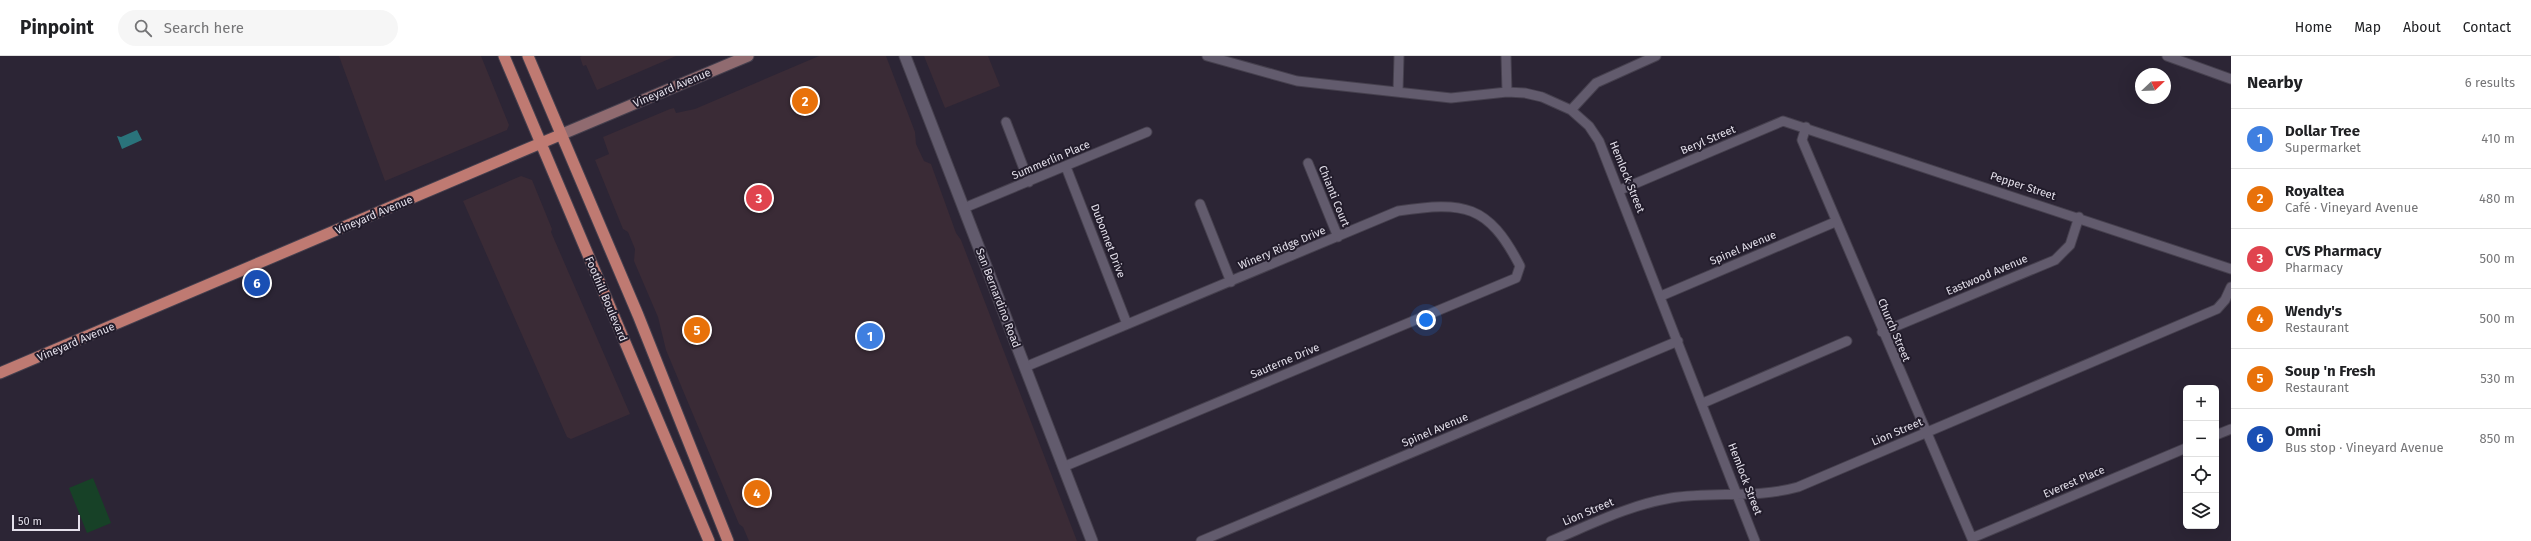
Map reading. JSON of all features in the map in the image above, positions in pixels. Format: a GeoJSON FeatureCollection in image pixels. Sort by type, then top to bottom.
{"type":"FeatureCollection","features":[{"type":"Feature","properties":{"kind":"main road","name":"Foothill Boulevard"},"geometry":{"type":"LineString","coordinates":[[504,56],[709,541]]}},
{"type":"Feature","properties":{"kind":"main road","name":"Foothill Boulevard"},"geometry":{"type":"LineString","coordinates":[[528,56],[560,135],[638,315],[728,541]]}},
{"type":"Feature","properties":{"kind":"main road","name":"Vineyard Avenue"},"geometry":{"type":"LineString","coordinates":[[0,373],[748,56]]}},
{"type":"Feature","properties":{"kind":"street","name":"San Bernardino Road"},"geometry":{"type":"LineString","coordinates":[[905,56],[1092,541]]}},
{"type":"Feature","properties":{"kind":"street","name":"Hemlock Street"},"geometry":{"type":"LineString","coordinates":[[1207,56],[1297,81],[1451,98],[1507,92],[1542,97],[1571,110],[1588,126],[1599,141],[1620,190],[1756,541]]}},
{"type":"Feature","properties":{"kind":"street"},"geometry":{"type":"LineString","coordinates":[[1398,92],[1399,56]]}},
{"type":"Feature","properties":{"kind":"street"},"geometry":{"type":"LineString","coordinates":[[1506,56],[1507,92]]}},
{"type":"Feature","properties":{"kind":"street"},"geometry":{"type":"LineString","coordinates":[[1571,110],[1596,84],[1656,56]]}},
{"type":"Feature","properties":{"kind":"street"},"geometry":{"type":"LineString","coordinates":[[2167,56],[2231,79]]}},
{"type":"Feature","properties":{"kind":"street","name":"Beryl Street"},"geometry":{"type":"LineString","coordinates":[[1620,190],[1783,121],[1806,127]]}},
{"type":"Feature","properties":{"kind":"street"},"geometry":{"type":"LineString","coordinates":[[1006,122],[1029,182]]}},
{"type":"Feature","properties":{"kind":"street","name":"Pepper Street"},"geometry":{"type":"LineString","coordinates":[[1806,127],[2231,269]]}},
{"type":"Feature","properties":{"kind":"street","name":"Church Street"},"geometry":{"type":"LineString","coordinates":[[1806,127],[1802,140],[1835,222],[1972,540]]}},
{"type":"Feature","properties":{"kind":"street","name":"Summerlin Place"},"geometry":{"type":"LineString","coordinates":[[964,208],[1066,167],[1147,132]]}},
{"type":"Feature","properties":{"kind":"street","name":"Chianti Court"},"geometry":{"type":"LineString","coordinates":[[1308,163],[1338,237]]}},
{"type":"Feature","properties":{"kind":"street","name":"Dubonnet Drive"},"geometry":{"type":"LineString","coordinates":[[1066,167],[1127,324]]}},
{"type":"Feature","properties":{"kind":"street"},"geometry":{"type":"LineString","coordinates":[[1200,204],[1231,282]]}},
{"type":"Feature","properties":{"kind":"street","name":"Winery Ridge Drive"},"geometry":{"type":"LineString","coordinates":[[1025,366],[1231,282],[1398,211],[1452,206],[1479,214],[1498,229],[1520,266],[1516,278]]}},
{"type":"Feature","properties":{"kind":"street","name":"Eastwood Avenue"},"geometry":{"type":"LineString","coordinates":[[1882,332],[2055,260],[2070,245],[2079,218]]}},
{"type":"Feature","properties":{"kind":"street","name":"Spinel Avenue"},"geometry":{"type":"LineString","coordinates":[[1661,296],[1835,222]]}},
{"type":"Feature","properties":{"kind":"street","name":"Sauterne Drive"},"geometry":{"type":"LineString","coordinates":[[1063,467],[1516,278]]}},
{"type":"Feature","properties":{"kind":"street","name":"Lion Street"},"geometry":{"type":"LineString","coordinates":[[1551,541],[1623,510],[1671,498],[1774,494],[1798,487],[2217,309],[2225,300],[2231,287]]}},
{"type":"Feature","properties":{"kind":"street","name":"Spinel Avenue"},"geometry":{"type":"LineString","coordinates":[[1201,541],[1678,341]]}},
{"type":"Feature","properties":{"kind":"street"},"geometry":{"type":"LineString","coordinates":[[1703,403],[1847,341]]}},
{"type":"Feature","properties":{"kind":"street"},"geometry":{"type":"LineString","coordinates":[[2219,434],[2231,429]]}},
{"type":"Feature","properties":{"kind":"street","name":"Everest Place"},"geometry":{"type":"LineString","coordinates":[[1972,540],[2183,449]]}},
{"type":"Feature","properties":{"kind":"shaded area"},"geometry":{"type":"Polygon","coordinates":[[[339,56],[481,56],[509,125],[507,130],[385,181],[339,56]]]}},
{"type":"Feature","properties":{"kind":"shaded area"},"geometry":{"type":"Polygon","coordinates":[[[676,56],[597,90],[586,65],[583,66],[580,57],[676,56]]]}},
{"type":"Feature","properties":{"kind":"shaded area"},"geometry":{"type":"Polygon","coordinates":[[[819,56],[886,56],[915,132],[916,144],[924,161],[931,164],[956,233],[961,240],[1077,541],[749,541],[743,527],[739,524],[666,350],[658,317],[634,261],[635,249],[628,232],[623,229],[595,160],[609,154],[603,137],[670,109],[674,108],[676,113],[695,109],[819,56]]]}},
{"type":"Feature","properties":{"kind":"shaded area"},"geometry":{"type":"Polygon","coordinates":[[[924,56],[988,56],[1000,86],[945,108],[924,56]]]}},
{"type":"Feature","properties":{"kind":"shaded area"},"geometry":{"type":"Polygon","coordinates":[[[137,130],[142,140],[122,149],[117,136],[121,137],[137,130]]]}},
{"type":"Feature","properties":{"kind":"shaded area"},"geometry":{"type":"Polygon","coordinates":[[[521,176],[532,180],[552,229],[551,232],[630,414],[571,439],[567,437],[463,201],[521,176]]]}},
{"type":"Feature","properties":{"kind":"shaded area"},"geometry":{"type":"Polygon","coordinates":[[[93,478],[111,523],[87,533],[69,488],[93,478]]]}},
{"type":"Feature","properties":{"kind":"place","name":"Royaltea"},"geometry":{"type":"Point","coordinates":[805,101]}},
{"type":"Feature","properties":{"kind":"place","name":"CVS Pharmacy"},"geometry":{"type":"Point","coordinates":[759,198]}},
{"type":"Feature","properties":{"kind":"place","name":"Omni"},"geometry":{"type":"Point","coordinates":[257,283]}},
{"type":"Feature","properties":{"kind":"place","name":"Soup 'n Fresh"},"geometry":{"type":"Point","coordinates":[697,330]}},
{"type":"Feature","properties":{"kind":"place","name":"Dollar Tree"},"geometry":{"type":"Point","coordinates":[870,336]}},
{"type":"Feature","properties":{"kind":"place","name":"Wendy's"},"geometry":{"type":"Point","coordinates":[757,493]}}]}
